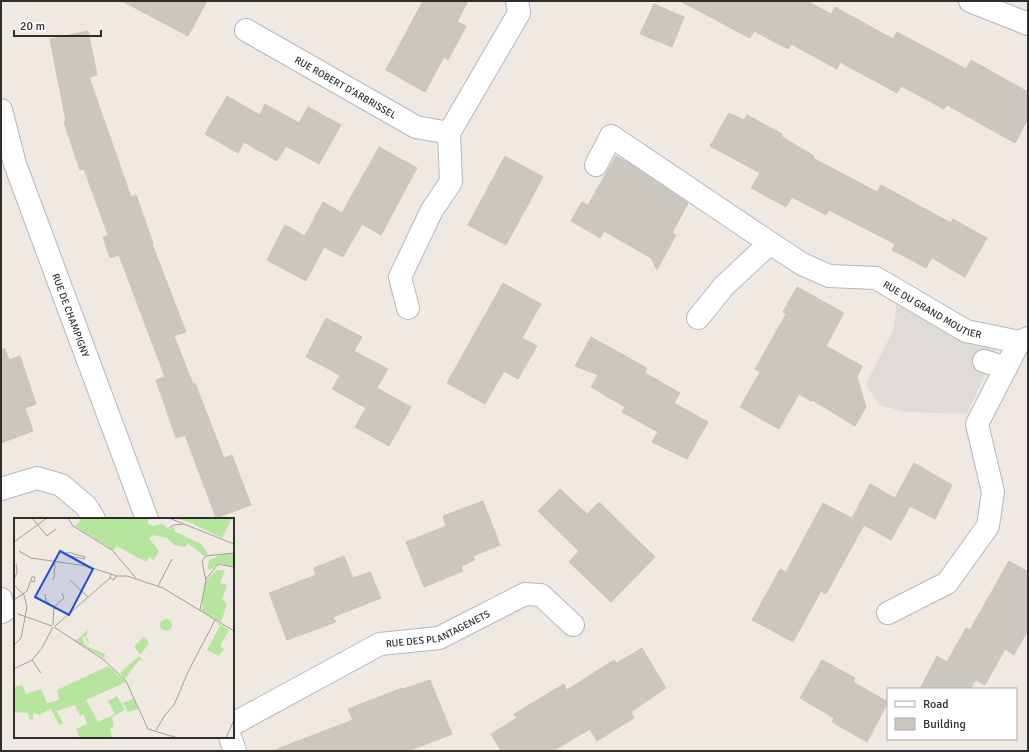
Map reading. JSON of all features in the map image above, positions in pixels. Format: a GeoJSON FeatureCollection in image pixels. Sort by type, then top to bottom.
{"type":"FeatureCollection","features":[{"type":"Feature","properties":{"kind":"street"},"geometry":{"type":"LineString","coordinates":[[408,308],[400,277],[432,210],[451,182],[449,133],[519,13],[517,1]]}},
{"type":"Feature","properties":{"kind":"street"},"geometry":{"type":"LineString","coordinates":[[970,1],[1028,24]]}},
{"type":"Feature","properties":{"kind":"street","name":"RUE ROBERT D'ARBRISSEL"},"geometry":{"type":"LineString","coordinates":[[246,30],[416,127],[449,133]]}},
{"type":"Feature","properties":{"kind":"street","name":"RUE DE CHAMPIGNY"},"geometry":{"type":"LineString","coordinates":[[1,110],[15,164],[148,518]]}},
{"type":"Feature","properties":{"kind":"street","name":"RUE DU GRAND MOUTIER"},"geometry":{"type":"LineString","coordinates":[[596,165],[611,136],[802,264],[829,276],[876,278],[966,331],[1023,340],[1006,368],[977,424],[993,492],[988,526],[947,582],[888,613]]}},
{"type":"Feature","properties":{"kind":"street"},"geometry":{"type":"LineString","coordinates":[[698,318],[724,286],[770,243]]}},
{"type":"Feature","properties":{"kind":"street"},"geometry":{"type":"LineString","coordinates":[[984,361],[1006,368]]}},
{"type":"Feature","properties":{"kind":"street"},"geometry":{"type":"LineString","coordinates":[[1,488],[37,478],[61,486],[86,506],[93,518]]}},
{"type":"Feature","properties":{"kind":"street","name":"RUE DES PLANTAGENETS"},"geometry":{"type":"LineString","coordinates":[[234,723],[380,644],[439,638],[525,594],[542,595],[573,625]]}},
{"type":"Feature","properties":{"kind":"street"},"geometry":{"type":"LineString","coordinates":[[1,599],[4,611],[1,612]]}},
{"type":"Feature","properties":{"kind":"street"},"geometry":{"type":"LineString","coordinates":[[230,738],[235,751]]}},
{"type":"Feature","properties":{"kind":"shaded area"},"geometry":{"type":"Polygon","coordinates":[[[897,301],[913,309],[969,344],[996,350],[967,414],[906,412],[879,405],[866,384],[893,331],[897,301]]]}},
{"type":"Feature","properties":{"kind":"building"},"geometry":{"type":"Polygon","coordinates":[[[122,1],[207,1],[188,36],[122,1]]]}},
{"type":"Feature","properties":{"kind":"building"},"geometry":{"type":"Polygon","coordinates":[[[423,1],[468,1],[457,22],[466,26],[448,60],[444,57],[425,92],[386,70],[423,1]]]}},
{"type":"Feature","properties":{"kind":"building"},"geometry":{"type":"Polygon","coordinates":[[[680,1],[807,1],[831,14],[835,7],[893,39],[897,32],[966,69],[971,60],[1028,92],[1028,119],[1015,143],[947,105],[944,109],[901,86],[897,93],[840,62],[837,69],[791,44],[788,49],[754,31],[750,38],[680,1]]]}},
{"type":"Feature","properties":{"kind":"building"},"geometry":{"type":"Polygon","coordinates":[[[654,4],[684,17],[672,47],[640,34],[654,4]]]}},
{"type":"Feature","properties":{"kind":"building"},"geometry":{"type":"Polygon","coordinates":[[[88,31],[97,75],[89,77],[131,197],[136,195],[153,243],[152,244],[186,332],[174,336],[193,384],[195,383],[224,458],[232,455],[251,505],[216,518],[185,435],[176,438],[156,380],[165,377],[119,255],[110,258],[103,237],[108,235],[84,169],[80,170],[64,122],[66,121],[50,39],[88,31]]]}},
{"type":"Feature","properties":{"kind":"building"},"geometry":{"type":"Polygon","coordinates":[[[227,96],[260,115],[265,104],[299,123],[308,107],[341,125],[319,164],[286,146],[277,161],[244,142],[238,153],[205,134],[227,96]]]}},
{"type":"Feature","properties":{"kind":"building"},"geometry":{"type":"Polygon","coordinates":[[[729,113],[744,120],[747,115],[782,134],[781,136],[814,156],[813,158],[877,192],[881,185],[951,223],[953,219],[987,238],[965,277],[932,258],[926,268],[892,250],[895,244],[829,210],[826,215],[792,197],[786,207],[751,188],[760,173],[710,146],[729,113]]]}},
{"type":"Feature","properties":{"kind":"building"},"geometry":{"type":"Polygon","coordinates":[[[379,147],[417,168],[381,235],[362,224],[343,257],[324,247],[306,281],[267,260],[285,225],[305,236],[323,202],[342,213],[379,147]]]}},
{"type":"Feature","properties":{"kind":"building"},"geometry":{"type":"Polygon","coordinates":[[[505,156],[543,177],[506,245],[468,225],[505,156]]]}},
{"type":"Feature","properties":{"kind":"building"},"geometry":{"type":"Polygon","coordinates":[[[616,156],[629,163],[688,203],[672,233],[676,235],[657,270],[651,258],[604,231],[600,238],[571,221],[582,202],[588,205],[616,156]]]}},
{"type":"Feature","properties":{"kind":"building"},"geometry":{"type":"Polygon","coordinates":[[[503,283],[541,304],[522,338],[537,346],[518,379],[504,371],[485,404],[447,383],[503,283]]]}},
{"type":"Feature","properties":{"kind":"building"},"geometry":{"type":"Polygon","coordinates":[[[797,287],[844,313],[826,346],[862,366],[857,377],[866,407],[855,426],[812,400],[811,401],[799,394],[779,429],[740,407],[760,372],[755,369],[786,314],[783,312],[797,287]]]}},
{"type":"Feature","properties":{"kind":"building"},"geometry":{"type":"Polygon","coordinates":[[[326,318],[362,337],[354,351],[388,369],[377,388],[411,407],[389,446],[355,427],[366,408],[332,389],[340,375],[306,357],[326,318]]]}},
{"type":"Feature","properties":{"kind":"building"},"geometry":{"type":"Polygon","coordinates":[[[591,337],[647,368],[645,373],[680,393],[674,403],[708,422],[687,459],[652,442],[658,432],[622,412],[625,407],[591,387],[598,375],[575,366],[591,337]]]}},
{"type":"Feature","properties":{"kind":"building"},"geometry":{"type":"Polygon","coordinates":[[[1,349],[5,349],[9,360],[20,356],[36,404],[25,408],[33,431],[1,443],[1,349]]]}},
{"type":"Feature","properties":{"kind":"building"},"geometry":{"type":"Polygon","coordinates":[[[914,463],[952,485],[935,519],[910,506],[891,540],[864,525],[826,594],[821,591],[793,642],[752,620],[780,569],[786,572],[823,503],[852,518],[870,484],[895,498],[914,463]]]}},
{"type":"Feature","properties":{"kind":"building"},"geometry":{"type":"Polygon","coordinates":[[[560,489],[587,514],[599,502],[655,557],[611,602],[569,562],[579,551],[538,511],[560,489]]]}},
{"type":"Feature","properties":{"kind":"building"},"geometry":{"type":"Polygon","coordinates":[[[483,501],[500,545],[473,556],[475,560],[461,566],[463,571],[424,587],[406,542],[446,526],[443,516],[483,501]]]}},
{"type":"Feature","properties":{"kind":"building"},"geometry":{"type":"Polygon","coordinates":[[[344,556],[353,578],[370,572],[381,598],[333,617],[336,622],[287,640],[269,593],[316,575],[314,568],[344,556]]]}},
{"type":"Feature","properties":{"kind":"building"},"geometry":{"type":"Polygon","coordinates":[[[1009,561],[1028,572],[1028,630],[1014,655],[1005,649],[985,685],[976,680],[971,688],[921,688],[937,656],[947,662],[966,628],[970,630],[1009,561]]]}},
{"type":"Feature","properties":{"kind":"building"},"geometry":{"type":"Polygon","coordinates":[[[642,648],[666,688],[631,712],[634,718],[597,741],[590,729],[553,751],[501,751],[491,734],[517,718],[514,714],[564,684],[567,690],[614,660],[617,663],[642,648]]]}},
{"type":"Feature","properties":{"kind":"building"},"geometry":{"type":"Polygon","coordinates":[[[822,660],[855,678],[853,682],[887,701],[887,704],[867,742],[832,722],[834,718],[800,698],[822,660]]]}},
{"type":"Feature","properties":{"kind":"building"},"geometry":{"type":"Polygon","coordinates":[[[430,680],[452,734],[408,751],[278,751],[277,749],[353,720],[348,709],[402,688],[403,689],[430,680]]]}}]}
